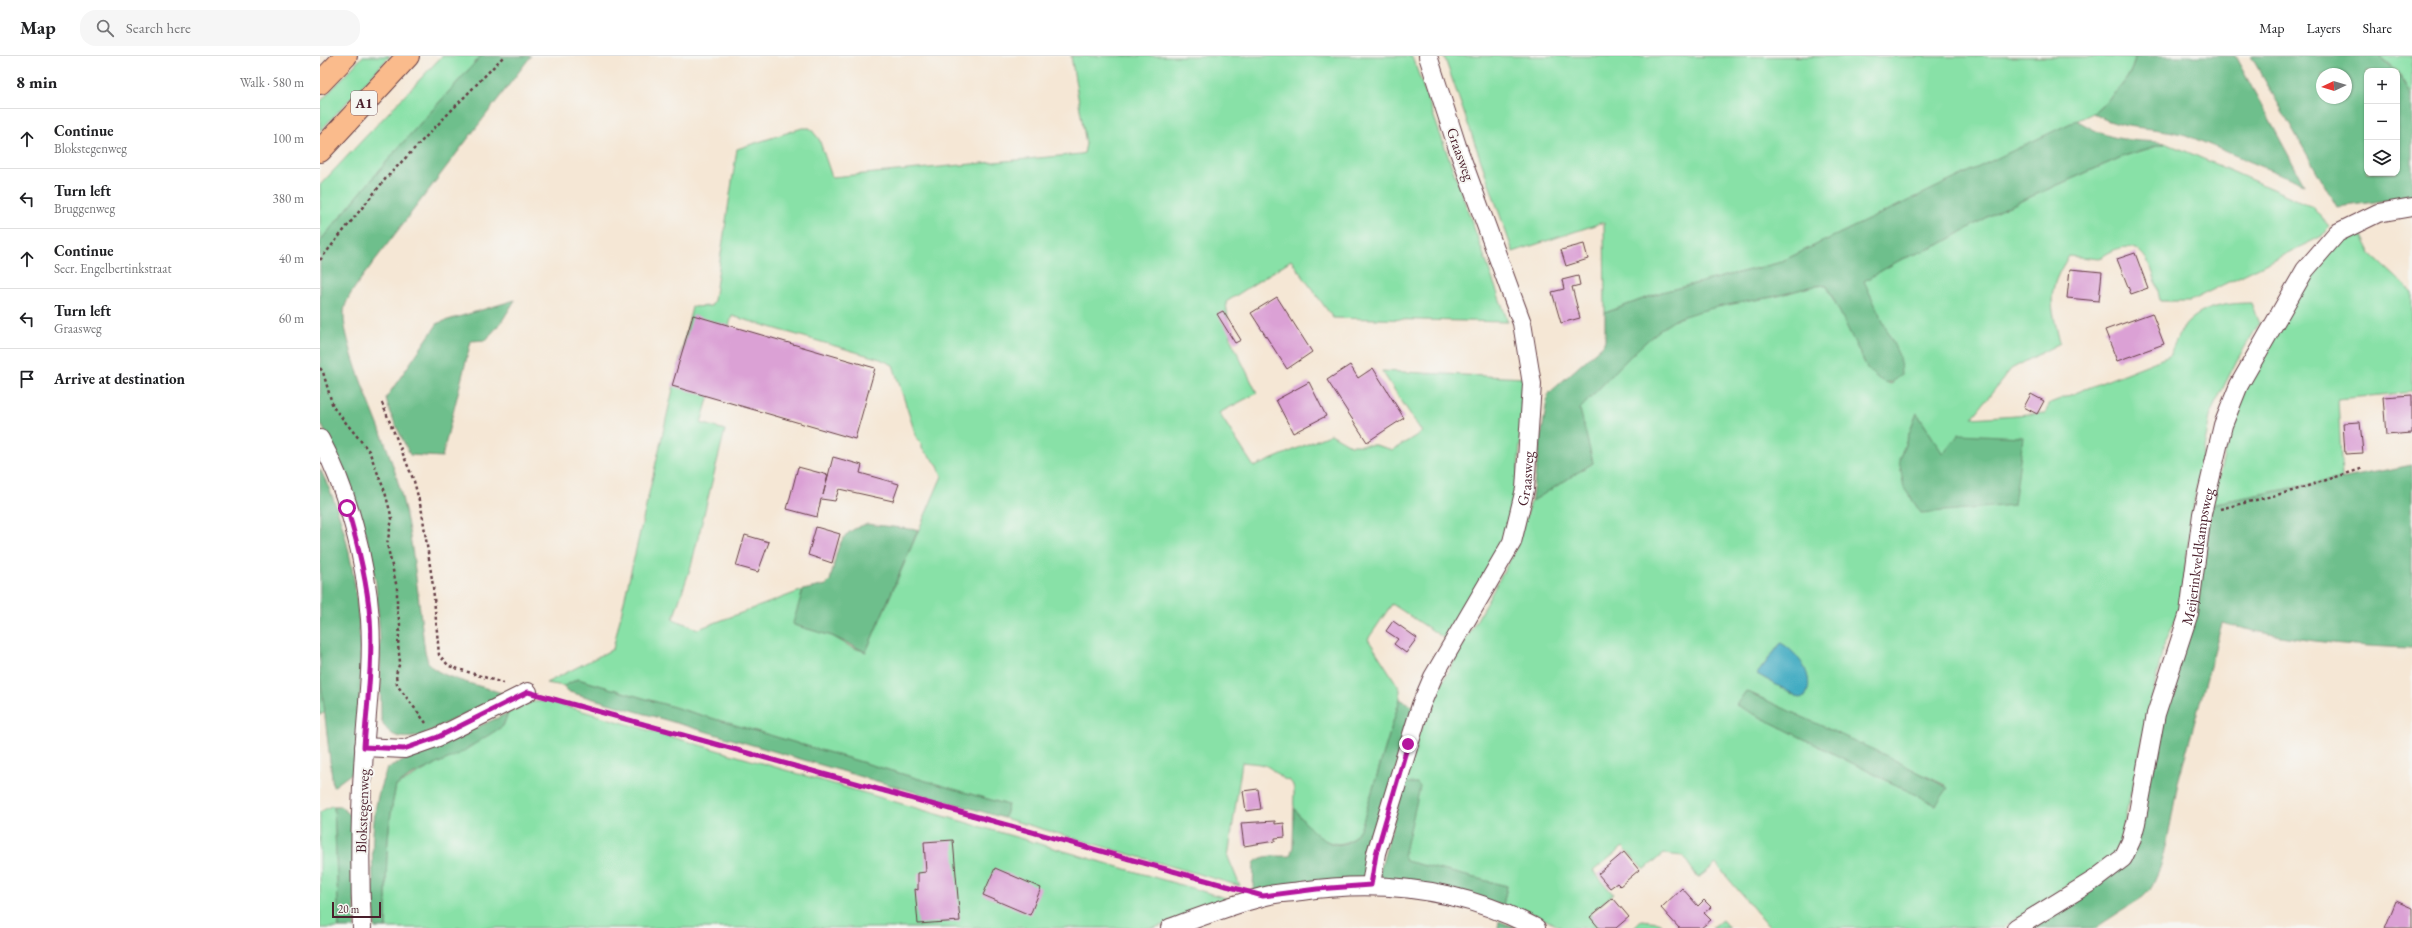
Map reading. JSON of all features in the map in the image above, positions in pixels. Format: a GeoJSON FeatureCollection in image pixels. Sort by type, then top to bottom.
{"type":"FeatureCollection","features":[{"type":"Feature","properties":{"kind":"highway"},"geometry":{"type":"LineString","coordinates":[[320,83],[346,56]]}},
{"type":"Feature","properties":{"kind":"highway","name":"A1"},"geometry":{"type":"LineString","coordinates":[[320,150],[408,56]]}},
{"type":"Feature","properties":{"kind":"street","name":"Graasweg"},"geometry":{"type":"LineString","coordinates":[[1371,885],[1376,854],[1421,705],[1433,677],[1512,542],[1525,489],[1532,384],[1522,323],[1457,146],[1428,56]]}},
{"type":"Feature","properties":{"kind":"street","name":"Meijerinkveldkampsweg"},"geometry":{"type":"LineString","coordinates":[[2016,928],[2094,880],[2123,858],[2136,823],[2156,714],[2189,614],[2202,514],[2223,425],[2239,385],[2305,270],[2337,233],[2378,213],[2412,207]]}},
{"type":"Feature","properties":{"kind":"street","name":"Blokstegenweg"},"geometry":{"type":"LineString","coordinates":[[320,439],[337,478],[356,537],[366,587],[370,619],[370,659],[364,747],[360,853],[362,928]]}},
{"type":"Feature","properties":{"kind":"street"},"geometry":{"type":"LineString","coordinates":[[364,747],[404,749],[438,737],[528,692]]}},
{"type":"Feature","properties":{"kind":"street"},"geometry":{"type":"LineString","coordinates":[[1170,928],[1263,896],[1317,889],[1371,885],[1430,891],[1507,913],[1536,928]]}},
{"type":"Feature","properties":{"kind":"path"},"geometry":{"type":"LineString","coordinates":[[320,260],[387,177],[504,56]]}},
{"type":"Feature","properties":{"kind":"path"},"geometry":{"type":"LineString","coordinates":[[320,368],[323,372],[333,407],[369,451],[385,492],[392,519],[387,544],[397,588],[397,610],[400,624],[398,645],[400,662],[396,674],[397,685],[438,737]]}},
{"type":"Feature","properties":{"kind":"path"},"geometry":{"type":"LineString","coordinates":[[382,403],[414,481],[422,512],[433,586],[439,655],[449,666],[528,692],[1234,888]]}},
{"type":"Feature","properties":{"kind":"path"},"geometry":{"type":"LineString","coordinates":[[2202,514],[2292,491],[2364,468]]}},
{"type":"Feature","properties":{"kind":"green space"},"geometry":{"type":"Polygon","coordinates":[[[363,56],[390,56],[320,131],[320,102],[363,56]]]}},
{"type":"Feature","properties":{"kind":"green space"},"geometry":{"type":"Polygon","coordinates":[[[442,56],[481,56],[399,147],[320,241],[320,185],[442,56]]]}},
{"type":"Feature","properties":{"kind":"green space"},"geometry":{"type":"Polygon","coordinates":[[[481,56],[531,56],[363,276],[347,300],[344,310],[345,326],[352,355],[394,469],[406,514],[417,583],[425,652],[428,663],[434,669],[443,674],[504,694],[420,736],[407,738],[396,736],[391,733],[381,718],[380,639],[376,583],[366,534],[351,488],[320,421],[320,241],[399,147],[481,56]]]}},
{"type":"Feature","properties":{"kind":"green space"},"geometry":{"type":"Polygon","coordinates":[[[1071,56],[1412,56],[1508,322],[1333,318],[1291,260],[1226,302],[1230,338],[1257,393],[1219,413],[1254,467],[1331,434],[1350,445],[1375,445],[1393,450],[1422,432],[1382,371],[1526,378],[1515,503],[1504,539],[1447,640],[1392,604],[1368,639],[1400,689],[1400,699],[1362,825],[1354,836],[1346,842],[1336,844],[1318,836],[1301,819],[1295,810],[1294,787],[1290,781],[1284,779],[1267,766],[1242,762],[1228,857],[1240,886],[1004,818],[1008,805],[578,679],[564,686],[546,683],[613,649],[692,307],[711,306],[714,300],[737,149],[802,128],[810,128],[819,139],[832,177],[1081,154],[1084,153],[1086,144],[1071,56]],[[732,316],[701,423],[725,430],[691,566],[673,619],[698,629],[803,590],[794,625],[832,636],[851,647],[866,652],[942,476],[937,464],[922,449],[922,444],[917,439],[893,365],[880,359],[732,316]]]}},
{"type":"Feature","properties":{"kind":"green space"},"geometry":{"type":"Polygon","coordinates":[[[1444,56],[2135,57],[2133,66],[2125,81],[2093,113],[1778,263],[1662,292],[1605,313],[1604,222],[1513,252],[1444,56]]]}},
{"type":"Feature","properties":{"kind":"green space"},"geometry":{"type":"Polygon","coordinates":[[[2135,56],[2235,56],[2304,184],[2186,135],[2115,123],[2103,119],[2093,113],[2120,88],[2130,73],[2135,56]]]}},
{"type":"Feature","properties":{"kind":"green space"},"geometry":{"type":"Polygon","coordinates":[[[2251,56],[2379,56],[2392,68],[2364,68],[2364,176],[2400,176],[2400,78],[2412,96],[2412,197],[2337,207],[2251,56]]]}},
{"type":"Feature","properties":{"kind":"green space"},"geometry":{"type":"Polygon","coordinates":[[[2379,56],[2412,56],[2412,96],[2400,76],[2400,68],[2393,68],[2379,56]]]}},
{"type":"Feature","properties":{"kind":"green space"},"geometry":{"type":"Polygon","coordinates":[[[2077,120],[2100,133],[2121,139],[2167,143],[2124,156],[1998,211],[1939,245],[1900,260],[1864,281],[1900,358],[1901,375],[1892,382],[1884,382],[1880,380],[1868,370],[1827,286],[1822,285],[1810,287],[1777,296],[1718,307],[1684,316],[1658,331],[1644,343],[1580,409],[1593,463],[1531,502],[1548,394],[1603,345],[1605,340],[1605,313],[1662,292],[1778,263],[2077,120]]]}},
{"type":"Feature","properties":{"kind":"green space"},"geometry":{"type":"Polygon","coordinates":[[[2167,143],[2311,206],[2329,226],[2322,236],[2190,301],[2160,301],[2149,263],[2143,254],[2135,249],[2125,247],[2113,250],[2099,259],[2069,256],[2056,279],[2052,298],[2054,318],[2060,343],[2011,369],[1972,418],[2045,413],[2050,403],[2169,356],[2181,331],[2189,321],[2205,311],[2223,305],[2251,303],[2259,324],[2237,360],[2211,412],[2195,495],[2179,612],[2163,648],[2118,851],[2002,928],[1770,928],[1716,864],[1698,878],[1683,856],[1663,854],[1644,870],[1623,847],[1593,871],[1613,894],[1590,914],[1602,928],[1562,928],[1534,914],[1503,905],[1507,886],[1406,862],[1404,856],[1404,783],[1418,735],[1441,685],[1516,549],[1531,502],[1593,463],[1579,409],[1628,358],[1656,333],[1683,316],[1717,306],[1778,296],[1823,285],[1827,286],[1833,299],[1889,384],[1893,383],[1879,315],[1863,281],[1900,260],[1939,245],[1998,211],[2124,156],[2167,143]],[[1917,413],[1899,460],[1943,455],[1917,413]],[[1781,643],[1757,674],[1800,698],[1781,643]],[[1746,691],[1737,705],[1936,805],[1945,785],[1746,691]]]}},
{"type":"Feature","properties":{"kind":"green space"},"geometry":{"type":"Polygon","coordinates":[[[2357,226],[2371,254],[2412,292],[2412,392],[2338,399],[2342,478],[2211,504],[2241,393],[2310,270],[2357,226]]]}},
{"type":"Feature","properties":{"kind":"green space"},"geometry":{"type":"Polygon","coordinates":[[[515,300],[502,321],[486,340],[471,341],[442,457],[410,455],[390,413],[386,398],[438,323],[515,300]]]}},
{"type":"Feature","properties":{"kind":"green space"},"geometry":{"type":"Polygon","coordinates":[[[1917,413],[1943,454],[1959,434],[2023,437],[2014,505],[1921,513],[1904,488],[1899,460],[1917,413]]]}},
{"type":"Feature","properties":{"kind":"green space"},"geometry":{"type":"Polygon","coordinates":[[[2412,465],[2412,648],[2340,644],[2292,638],[2222,623],[2178,782],[2167,843],[2160,868],[2150,890],[2143,897],[2095,928],[2024,928],[2110,877],[2143,807],[2211,504],[2412,465]]]}},
{"type":"Feature","properties":{"kind":"green space"},"geometry":{"type":"Polygon","coordinates":[[[320,469],[335,504],[346,540],[354,578],[360,655],[359,733],[356,770],[333,787],[320,673],[320,469]]]}},
{"type":"Feature","properties":{"kind":"green space"},"geometry":{"type":"Polygon","coordinates":[[[867,524],[918,530],[866,652],[832,636],[794,625],[793,623],[803,590],[826,585],[830,581],[837,553],[843,538],[857,528],[867,524]]]}},
{"type":"Feature","properties":{"kind":"green space"},"geometry":{"type":"Polygon","coordinates":[[[320,673],[325,712],[320,715],[320,673]]]}},
{"type":"Feature","properties":{"kind":"green space"},"geometry":{"type":"Polygon","coordinates":[[[578,679],[1008,805],[1004,818],[566,691],[564,686],[578,679]]]}},
{"type":"Feature","properties":{"kind":"green space"},"geometry":{"type":"Polygon","coordinates":[[[1746,691],[1887,756],[1948,788],[1936,805],[1736,705],[1746,691]]]}},
{"type":"Feature","properties":{"kind":"green space"},"geometry":{"type":"Polygon","coordinates":[[[1400,699],[1414,707],[1364,882],[1261,892],[1253,890],[1254,863],[1262,858],[1271,856],[1290,856],[1293,847],[1294,808],[1308,826],[1326,841],[1335,844],[1345,843],[1354,837],[1362,825],[1400,699]]]}},
{"type":"Feature","properties":{"kind":"green space"},"geometry":{"type":"Polygon","coordinates":[[[548,701],[1236,901],[1154,928],[386,928],[388,838],[392,803],[396,786],[503,726],[508,713],[532,702],[548,701]]]}},
{"type":"Feature","properties":{"kind":"green space"},"geometry":{"type":"Polygon","coordinates":[[[508,713],[503,726],[459,754],[410,776],[396,786],[392,804],[388,839],[386,874],[386,928],[375,928],[372,846],[376,805],[388,768],[508,713]]]}},
{"type":"Feature","properties":{"kind":"green space"},"geometry":{"type":"Polygon","coordinates":[[[1404,783],[1417,783],[1420,787],[1404,856],[1406,861],[1507,886],[1503,905],[1377,882],[1404,783]]]}},
{"type":"Feature","properties":{"kind":"green space"},"geometry":{"type":"Polygon","coordinates":[[[334,806],[339,928],[320,928],[320,812],[334,806]]]}},
{"type":"Feature","properties":{"kind":"green space"},"geometry":{"type":"Polygon","coordinates":[[[334,806],[340,806],[354,818],[355,928],[339,928],[334,806]]]}},
{"type":"Feature","properties":{"kind":"green space"},"geometry":{"type":"Polygon","coordinates":[[[1641,920],[1659,922],[1665,928],[1633,928],[1641,920]]]}},
{"type":"Feature","properties":{"kind":"green space"},"geometry":{"type":"Polygon","coordinates":[[[1722,920],[1729,928],[1712,928],[1722,920]]]}},
{"type":"Feature","properties":{"kind":"green space"},"geometry":{"type":"Polygon","coordinates":[[[1499,921],[1517,928],[1498,928],[1499,921]]]}},
{"type":"Feature","properties":{"kind":"water"},"geometry":{"type":"Polygon","coordinates":[[[1781,643],[1793,652],[1804,666],[1809,681],[1805,697],[1800,698],[1757,674],[1781,643]]]}},
{"type":"Feature","properties":{"kind":"building"},"geometry":{"type":"Polygon","coordinates":[[[1584,244],[1588,259],[1566,266],[1561,250],[1584,244]]]}},
{"type":"Feature","properties":{"kind":"building"},"geometry":{"type":"Polygon","coordinates":[[[2135,253],[2148,288],[2131,294],[2117,259],[2135,253]]]}},
{"type":"Feature","properties":{"kind":"building"},"geometry":{"type":"Polygon","coordinates":[[[2070,269],[2102,272],[2099,301],[2067,298],[2070,269]]]}},
{"type":"Feature","properties":{"kind":"building"},"geometry":{"type":"Polygon","coordinates":[[[1578,276],[1580,285],[1572,287],[1580,318],[1561,323],[1552,292],[1564,289],[1562,280],[1578,276]]]}},
{"type":"Feature","properties":{"kind":"building"},"geometry":{"type":"Polygon","coordinates":[[[1277,297],[1312,352],[1287,369],[1251,313],[1277,297]]]}},
{"type":"Feature","properties":{"kind":"building"},"geometry":{"type":"Polygon","coordinates":[[[1223,311],[1241,340],[1235,343],[1217,314],[1223,311]]]}},
{"type":"Feature","properties":{"kind":"building"},"geometry":{"type":"Polygon","coordinates":[[[2152,313],[2164,344],[2117,361],[2105,330],[2152,313]]]}},
{"type":"Feature","properties":{"kind":"building"},"geometry":{"type":"Polygon","coordinates":[[[693,315],[875,368],[855,439],[672,386],[693,315]]]}},
{"type":"Feature","properties":{"kind":"building"},"geometry":{"type":"Polygon","coordinates":[[[1350,365],[1358,378],[1373,368],[1404,418],[1367,442],[1327,380],[1350,365]]]}},
{"type":"Feature","properties":{"kind":"building"},"geometry":{"type":"Polygon","coordinates":[[[1309,382],[1326,416],[1293,433],[1276,400],[1309,382]]]}},
{"type":"Feature","properties":{"kind":"building"},"geometry":{"type":"Polygon","coordinates":[[[2031,394],[2044,401],[2037,414],[2024,407],[2031,394]]]}},
{"type":"Feature","properties":{"kind":"building"},"geometry":{"type":"Polygon","coordinates":[[[2412,395],[2412,433],[2386,435],[2383,397],[2412,395]]]}},
{"type":"Feature","properties":{"kind":"building"},"geometry":{"type":"Polygon","coordinates":[[[2360,422],[2363,453],[2345,454],[2343,423],[2360,422]]]}},
{"type":"Feature","properties":{"kind":"building"},"geometry":{"type":"Polygon","coordinates":[[[833,457],[862,465],[860,473],[899,484],[893,501],[839,489],[835,501],[821,499],[817,517],[787,509],[798,467],[828,475],[823,495],[833,457]]]}},
{"type":"Feature","properties":{"kind":"building"},"geometry":{"type":"Polygon","coordinates":[[[816,527],[840,534],[832,563],[808,555],[816,527]]]}},
{"type":"Feature","properties":{"kind":"building"},"geometry":{"type":"Polygon","coordinates":[[[745,535],[769,542],[758,572],[736,566],[745,535]]]}},
{"type":"Feature","properties":{"kind":"building"},"geometry":{"type":"Polygon","coordinates":[[[1393,621],[1417,638],[1406,653],[1394,644],[1398,639],[1386,631],[1393,621]]]}},
{"type":"Feature","properties":{"kind":"building"},"geometry":{"type":"Polygon","coordinates":[[[1258,789],[1261,809],[1246,811],[1243,791],[1258,789]]]}},
{"type":"Feature","properties":{"kind":"building"},"geometry":{"type":"Polygon","coordinates":[[[1275,821],[1275,824],[1284,823],[1285,837],[1275,838],[1275,841],[1244,846],[1241,823],[1275,821]]]}},
{"type":"Feature","properties":{"kind":"building"},"geometry":{"type":"Polygon","coordinates":[[[953,840],[960,921],[918,924],[915,889],[918,890],[918,873],[926,872],[924,842],[953,840]]]}},
{"type":"Feature","properties":{"kind":"building"},"geometry":{"type":"Polygon","coordinates":[[[1624,852],[1639,870],[1620,886],[1617,883],[1610,888],[1598,874],[1624,852]]]}},
{"type":"Feature","properties":{"kind":"building"},"geometry":{"type":"Polygon","coordinates":[[[995,868],[1041,888],[1030,915],[983,895],[995,868]]]}},
{"type":"Feature","properties":{"kind":"building"},"geometry":{"type":"Polygon","coordinates":[[[1682,888],[1698,906],[1704,900],[1711,907],[1704,913],[1711,920],[1701,928],[1679,928],[1661,908],[1682,888]]]}},
{"type":"Feature","properties":{"kind":"building"},"geometry":{"type":"Polygon","coordinates":[[[1613,898],[1629,917],[1616,928],[1599,928],[1590,917],[1613,898]]]}},
{"type":"Feature","properties":{"kind":"building"},"geometry":{"type":"Polygon","coordinates":[[[2396,901],[2412,908],[2412,928],[2385,928],[2396,901]]]}},
{"type":"Feature","properties":{"kind":"route"},"geometry":{"type":"LineString","coordinates":[[347,508],[356,537],[366,587],[370,619],[370,659],[364,747],[404,749],[438,737],[528,692],[1263,896],[1317,889],[1371,885],[1376,854],[1408,744]]}}]}
